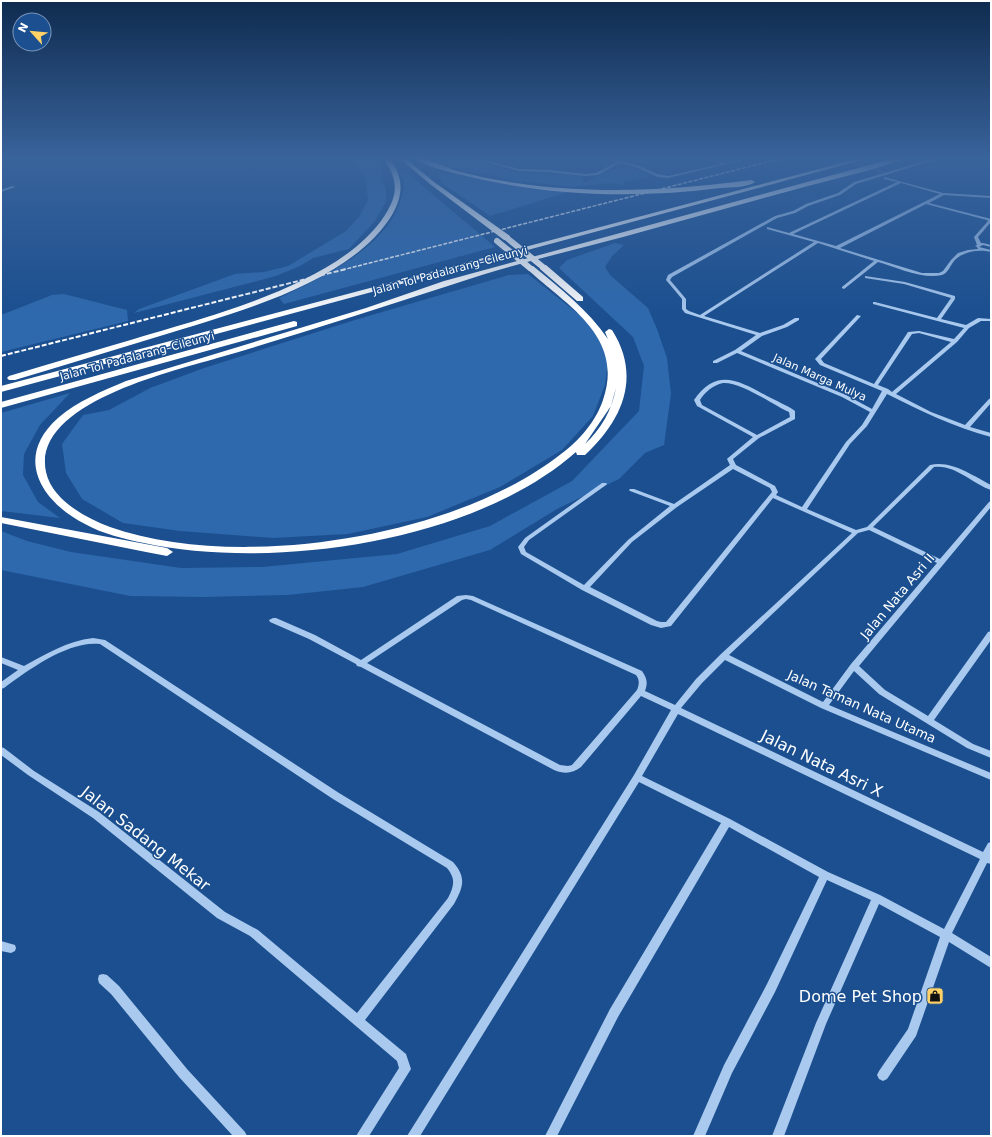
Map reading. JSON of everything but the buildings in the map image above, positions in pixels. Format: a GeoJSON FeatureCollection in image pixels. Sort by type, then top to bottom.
{"type":"FeatureCollection","features":[{"type":"Feature","properties":{"kind":"highway"},"geometry":{"type":"LineString","coordinates":[[1,381],[254,304],[298,285],[347,257],[372,236],[393,210]]}},
{"type":"Feature","properties":{"kind":"highway"},"geometry":{"type":"LineString","coordinates":[[459,210],[485,231]]}},
{"type":"Feature","properties":{"kind":"highway"},"geometry":{"type":"LineString","coordinates":[[1,520],[19,522],[117,544],[166,552],[224,557],[274,557],[330,551],[400,537],[467,518],[507,501],[556,473],[585,450],[606,428],[621,396],[623,382],[621,361],[613,338],[600,318],[543,267],[469,210]]}},
{"type":"Feature","properties":{"kind":"highway","name":"Jalan Tol Padalarang–Cileunyi"},"geometry":{"type":"LineString","coordinates":[[1,389],[671,210]]}},
{"type":"Feature","properties":{"kind":"highway","name":"Jalan Tol Padalarang–Cileunyi"},"geometry":{"type":"LineString","coordinates":[[1,405],[712,210]]}},
{"type":"Feature","properties":{"kind":"highway"},"geometry":{"type":"LineString","coordinates":[[454,281],[390,305],[121,386],[74,410],[59,422],[45,440],[41,454],[41,478],[46,487],[69,509],[81,518],[113,533],[157,542],[247,550],[308,546],[339,542],[418,526],[480,505],[532,479],[580,444],[600,419],[611,398],[614,384],[614,367],[605,341],[595,324],[581,309],[494,238]]}},
{"type":"Feature","properties":{"kind":"street"},"geometry":{"type":"LineString","coordinates":[[760,335],[687,312],[684,309],[684,299],[668,280],[670,276],[769,220],[797,210]]}},
{"type":"Feature","properties":{"kind":"street"},"geometry":{"type":"LineString","coordinates":[[790,234],[841,210]]}},
{"type":"Feature","properties":{"kind":"street"},"geometry":{"type":"LineString","coordinates":[[836,248],[912,210]]}},
{"type":"Feature","properties":{"kind":"street"},"geometry":{"type":"LineString","coordinates":[[952,210],[990,221],[976,237],[980,248],[991,256]]}},
{"type":"Feature","properties":{"kind":"street"},"geometry":{"type":"LineString","coordinates":[[768,228],[922,274],[940,274],[945,272],[954,257],[965,251],[991,246]]}},
{"type":"Feature","properties":{"kind":"street"},"geometry":{"type":"LineString","coordinates":[[701,316],[817,242]]}},
{"type":"Feature","properties":{"kind":"street"},"geometry":{"type":"LineString","coordinates":[[980,248],[991,251]]}},
{"type":"Feature","properties":{"kind":"street"},"geometry":{"type":"LineString","coordinates":[[844,288],[878,260]]}},
{"type":"Feature","properties":{"kind":"street"},"geometry":{"type":"LineString","coordinates":[[867,277],[905,283],[953,297],[938,320]]}},
{"type":"Feature","properties":{"kind":"street"},"geometry":{"type":"LineString","coordinates":[[875,303],[967,327]]}},
{"type":"Feature","properties":{"kind":"street"},"geometry":{"type":"LineString","coordinates":[[859,316],[818,359],[827,367],[886,390],[929,413],[966,428],[991,435]]}},
{"type":"Feature","properties":{"kind":"street"},"geometry":{"type":"LineString","coordinates":[[714,362],[737,350],[760,335],[785,326],[797,319]]}},
{"type":"Feature","properties":{"kind":"street"},"geometry":{"type":"LineString","coordinates":[[893,394],[956,341],[967,327],[982,319],[991,320]]}},
{"type":"Feature","properties":{"kind":"street"},"geometry":{"type":"LineString","coordinates":[[875,386],[910,333],[919,332],[956,341]]}},
{"type":"Feature","properties":{"kind":"street","name":"Jalan Marga Mulya"},"geometry":{"type":"LineString","coordinates":[[737,350],[844,396],[871,411],[886,390]]}},
{"type":"Feature","properties":{"kind":"street"},"geometry":{"type":"LineString","coordinates":[[604,484],[527,539],[521,547],[523,553],[585,588],[654,623],[661,625],[668,624],[775,492],[773,487],[733,466],[730,459],[757,437],[793,418],[794,414],[792,411],[728,382],[717,383],[702,392],[697,400],[700,406],[757,437]]}},
{"type":"Feature","properties":{"kind":"street"},"geometry":{"type":"LineString","coordinates":[[966,428],[991,400]]}},
{"type":"Feature","properties":{"kind":"street"},"geometry":{"type":"LineString","coordinates":[[803,510],[848,443],[864,426],[871,411]]}},
{"type":"Feature","properties":{"kind":"street"},"geometry":{"type":"LineString","coordinates":[[413,1136],[637,777],[676,709],[699,681],[856,532],[869,528],[932,466],[936,464],[946,465],[991,488]]}},
{"type":"Feature","properties":{"kind":"street"},"geometry":{"type":"LineString","coordinates":[[585,588],[630,541],[674,506],[733,466]]}},
{"type":"Feature","properties":{"kind":"street"},"geometry":{"type":"LineString","coordinates":[[632,490],[674,506]]}},
{"type":"Feature","properties":{"kind":"street"},"geometry":{"type":"LineString","coordinates":[[772,496],[856,532]]}},
{"type":"Feature","properties":{"kind":"street","name":"Jalan Nata Asri II"},"geometry":{"type":"LineString","coordinates":[[824,706],[854,666],[991,503]]}},
{"type":"Feature","properties":{"kind":"street"},"geometry":{"type":"LineString","coordinates":[[869,528],[941,562]]}},
{"type":"Feature","properties":{"kind":"street"},"geometry":{"type":"LineString","coordinates":[[273,620],[312,637],[360,664],[557,768],[565,770],[572,770],[578,765],[640,692],[644,685],[643,678],[639,673],[473,598],[466,597],[460,598],[360,664]]}},
{"type":"Feature","properties":{"kind":"street"},"geometry":{"type":"LineString","coordinates":[[928,721],[991,634]]}},
{"type":"Feature","properties":{"kind":"street"},"geometry":{"type":"LineString","coordinates":[[1,686],[24,669],[74,644],[96,640],[102,642],[336,796],[450,865],[457,873],[458,880],[457,890],[452,901],[357,1021]]}},
{"type":"Feature","properties":{"kind":"street","name":"Jalan Taman Nata Utama"},"geometry":{"type":"LineString","coordinates":[[724,656],[824,706],[991,777]]}},
{"type":"Feature","properties":{"kind":"street"},"geometry":{"type":"LineString","coordinates":[[1,660],[24,669]]}},
{"type":"Feature","properties":{"kind":"street"},"geometry":{"type":"LineString","coordinates":[[854,666],[882,692],[970,746],[991,755]]}},
{"type":"Feature","properties":{"kind":"street","name":"Jalan Nata Asri X"},"geometry":{"type":"LineString","coordinates":[[640,692],[988,859]]}},
{"type":"Feature","properties":{"kind":"street","name":"Jalan Sadang Mekar"},"geometry":{"type":"LineString","coordinates":[[1,750],[31,772],[96,815],[221,915],[254,933],[402,1058],[405,1069],[362,1136]]}},
{"type":"Feature","properties":{"kind":"street"},"geometry":{"type":"LineString","coordinates":[[637,777],[727,822],[825,875],[877,898],[946,935],[991,963]]}},
{"type":"Feature","properties":{"kind":"street"},"geometry":{"type":"LineString","coordinates":[[551,1136],[614,1013],[727,822]]}},
{"type":"Feature","properties":{"kind":"street"},"geometry":{"type":"LineString","coordinates":[[883,1075],[912,1032],[946,935],[988,859],[991,846]]}},
{"type":"Feature","properties":{"kind":"street"},"geometry":{"type":"LineString","coordinates":[[699,1136],[728,1069],[771,988],[825,875]]}},
{"type":"Feature","properties":{"kind":"street"},"geometry":{"type":"LineString","coordinates":[[778,1136],[821,1023],[877,898]]}},
{"type":"Feature","properties":{"kind":"street"},"geometry":{"type":"LineString","coordinates":[[103,979],[115,990],[183,1073],[240,1136]]}},
{"type":"Feature","properties":{"kind":"shaded area"},"geometry":{"type":"Polygon","coordinates":[[[363,210],[381,210],[375,221],[349,249],[313,258],[300,266],[276,276],[134,313],[139,309],[235,274],[264,272],[288,266],[346,231],[359,217],[363,210]]]}},
{"type":"Feature","properties":{"kind":"shaded area"},"geometry":{"type":"Polygon","coordinates":[[[396,210],[451,210],[495,247],[284,304],[279,298],[333,271],[351,259],[368,246],[382,232],[394,216],[396,210]]]}},
{"type":"Feature","properties":{"kind":"shaded area"},"geometry":{"type":"Polygon","coordinates":[[[481,210],[509,210],[490,216],[481,210]]]}},
{"type":"Feature","properties":{"kind":"shaded area"},"geometry":{"type":"Polygon","coordinates":[[[615,243],[624,245],[612,256],[605,267],[610,275],[648,308],[667,358],[671,394],[664,445],[645,453],[619,479],[557,509],[490,550],[363,587],[288,595],[203,597],[130,596],[1,570],[1,531],[27,541],[71,552],[181,568],[262,567],[397,554],[490,526],[572,481],[639,411],[644,366],[633,337],[559,268],[567,260],[615,243]]]}},
{"type":"Feature","properties":{"kind":"shaded area"},"geometry":{"type":"Polygon","coordinates":[[[528,274],[586,320],[597,335],[608,361],[605,385],[593,416],[562,450],[500,487],[427,517],[348,534],[273,538],[180,531],[123,523],[82,499],[66,473],[62,444],[83,415],[109,410],[150,388],[204,368],[358,319],[509,275],[528,274]]]}},
{"type":"Feature","properties":{"kind":"shaded area"},"geometry":{"type":"Polygon","coordinates":[[[64,294],[127,310],[128,321],[1,352],[1,315],[52,295],[64,294]]]}},
{"type":"Feature","properties":{"kind":"shaded area"},"geometry":{"type":"Polygon","coordinates":[[[70,393],[40,425],[24,454],[23,475],[38,502],[60,518],[1,511],[1,413],[70,393]]]}},
{"type":"Feature","properties":{"kind":"railway"},"geometry":{"type":"LineString","coordinates":[[342,270],[578,210]]}},
{"type":"Feature","properties":{"kind":"railway"},"geometry":{"type":"LineString","coordinates":[[1,356],[346,269]]}},
{"type":"Feature","properties":{"kind":"place","name":"Dome Pet Shop"},"geometry":{"type":"Point","coordinates":[935,996]}}]}
